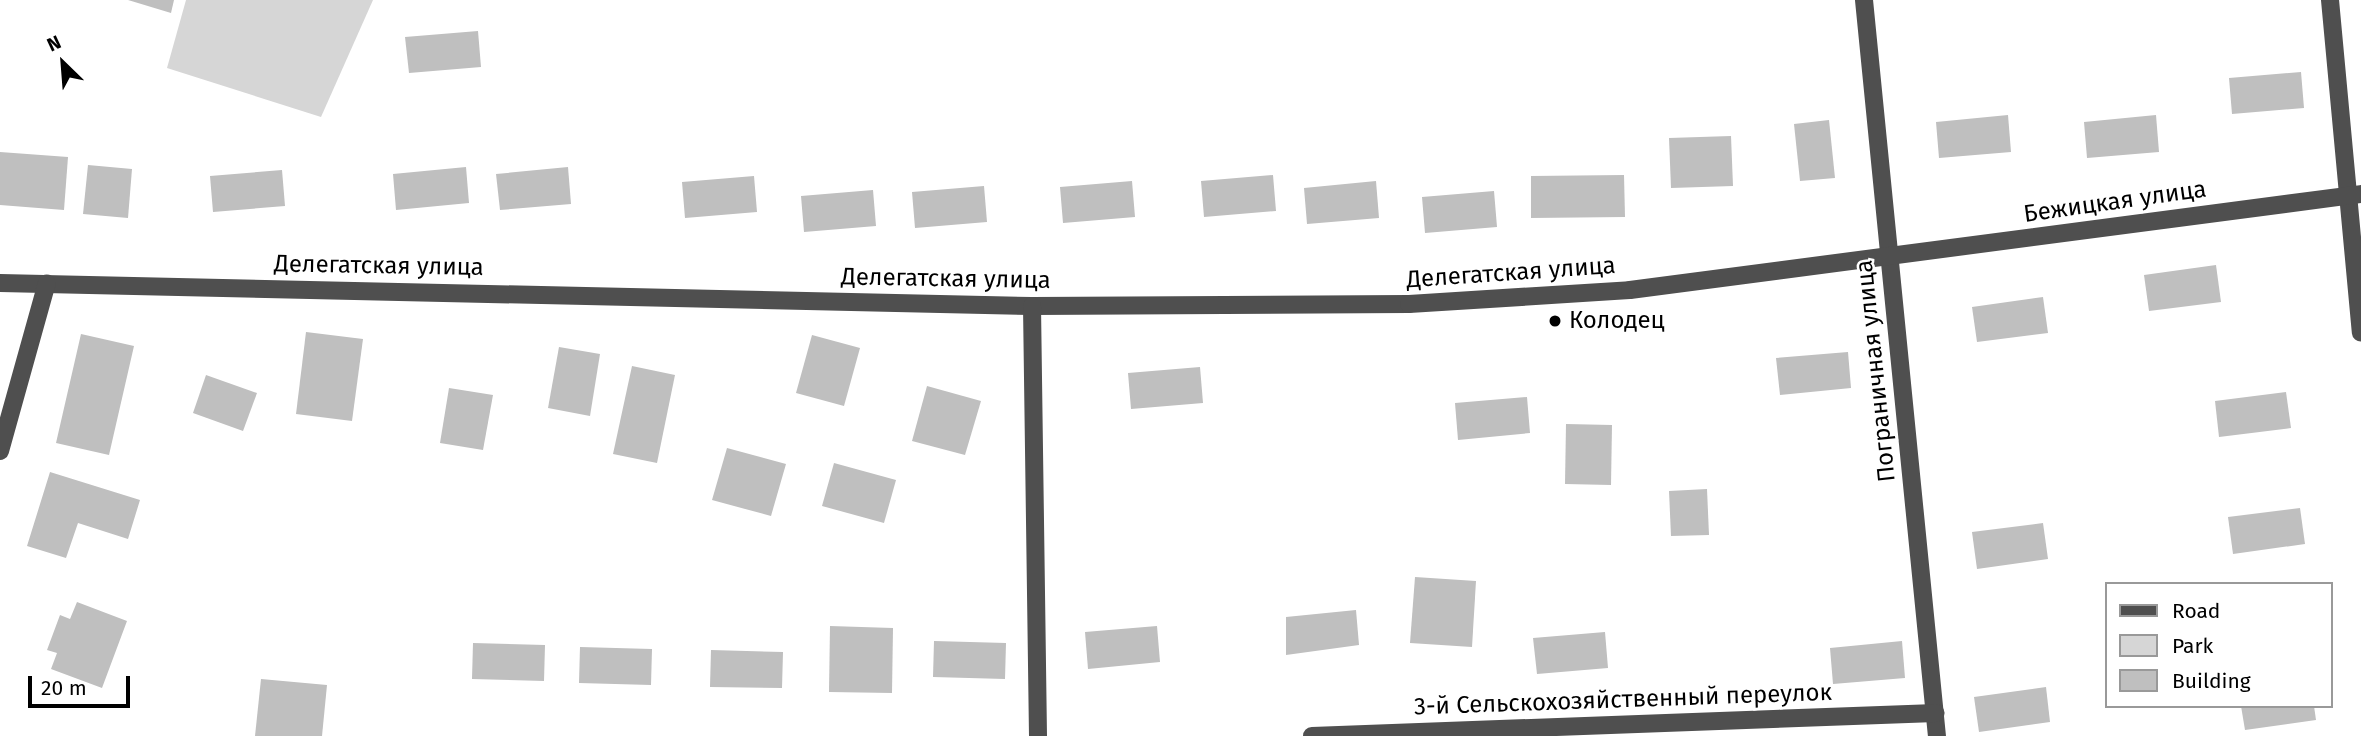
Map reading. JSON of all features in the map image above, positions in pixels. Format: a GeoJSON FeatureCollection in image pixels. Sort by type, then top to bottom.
{"type":"FeatureCollection","features":[{"type":"Feature","properties":{"kind":"street","name":"Пограничная улица"},"geometry":{"type":"LineString","coordinates":[[1864,0],[1937,736]]}},
{"type":"Feature","properties":{"kind":"street"},"geometry":{"type":"LineString","coordinates":[[2330,0],[2354,195],[2361,333]]}},
{"type":"Feature","properties":{"kind":"street","name":"Бежицкая улица"},"geometry":{"type":"LineString","coordinates":[[1889,257],[2354,195]]}},
{"type":"Feature","properties":{"kind":"street","name":"Делегатская улица"},"geometry":{"type":"LineString","coordinates":[[0,283],[1032,306],[1409,304],[1630,290],[1889,257]]}},
{"type":"Feature","properties":{"kind":"street"},"geometry":{"type":"LineString","coordinates":[[0,451],[47,283]]}},
{"type":"Feature","properties":{"kind":"street"},"geometry":{"type":"LineString","coordinates":[[1032,306],[1038,736]]}},
{"type":"Feature","properties":{"kind":"street","name":"3-й Сельскохозяйственный переулок"},"geometry":{"type":"LineString","coordinates":[[1312,736],[1936,713]]}},
{"type":"Feature","properties":{"kind":"green space"},"geometry":{"type":"Polygon","coordinates":[[[186,0],[373,0],[321,117],[167,68],[186,0]]]}},
{"type":"Feature","properties":{"kind":"building"},"geometry":{"type":"Polygon","coordinates":[[[128,0],[174,0],[171,13],[128,0]]]}},
{"type":"Feature","properties":{"kind":"building"},"geometry":{"type":"Polygon","coordinates":[[[478,31],[481,67],[409,73],[405,37],[478,31]]]}},
{"type":"Feature","properties":{"kind":"building"},"geometry":{"type":"Polygon","coordinates":[[[2301,72],[2304,108],[2232,114],[2229,78],[2301,72]]]}},
{"type":"Feature","properties":{"kind":"building"},"geometry":{"type":"Polygon","coordinates":[[[2008,115],[2011,152],[1939,158],[1936,122],[2008,115]]]}},
{"type":"Feature","properties":{"kind":"building"},"geometry":{"type":"Polygon","coordinates":[[[2156,115],[2159,152],[2087,158],[2084,122],[2156,115]]]}},
{"type":"Feature","properties":{"kind":"building"},"geometry":{"type":"Polygon","coordinates":[[[1829,120],[1835,178],[1800,181],[1794,124],[1829,120]]]}},
{"type":"Feature","properties":{"kind":"building"},"geometry":{"type":"Polygon","coordinates":[[[1731,136],[1733,186],[1671,188],[1669,138],[1731,136]]]}},
{"type":"Feature","properties":{"kind":"building"},"geometry":{"type":"Polygon","coordinates":[[[0,152],[68,157],[64,210],[0,205],[0,152]]]}},
{"type":"Feature","properties":{"kind":"building"},"geometry":{"type":"Polygon","coordinates":[[[88,165],[132,169],[128,218],[83,214],[88,165]]]}},
{"type":"Feature","properties":{"kind":"building"},"geometry":{"type":"Polygon","coordinates":[[[466,167],[469,203],[396,210],[393,174],[466,167]]]}},
{"type":"Feature","properties":{"kind":"building"},"geometry":{"type":"Polygon","coordinates":[[[568,167],[571,204],[500,210],[496,174],[568,167]]]}},
{"type":"Feature","properties":{"kind":"building"},"geometry":{"type":"Polygon","coordinates":[[[282,170],[285,206],[213,212],[210,176],[282,170]]]}},
{"type":"Feature","properties":{"kind":"building"},"geometry":{"type":"Polygon","coordinates":[[[1273,175],[1276,211],[1204,217],[1201,181],[1273,175]]]}},
{"type":"Feature","properties":{"kind":"building"},"geometry":{"type":"Polygon","coordinates":[[[1624,175],[1625,217],[1531,218],[1531,176],[1624,175]]]}},
{"type":"Feature","properties":{"kind":"building"},"geometry":{"type":"Polygon","coordinates":[[[754,176],[757,212],[685,218],[682,182],[754,176]]]}},
{"type":"Feature","properties":{"kind":"building"},"geometry":{"type":"Polygon","coordinates":[[[1132,181],[1135,217],[1063,223],[1060,187],[1132,181]]]}},
{"type":"Feature","properties":{"kind":"building"},"geometry":{"type":"Polygon","coordinates":[[[1376,181],[1379,218],[1307,224],[1304,188],[1376,181]]]}},
{"type":"Feature","properties":{"kind":"building"},"geometry":{"type":"Polygon","coordinates":[[[984,186],[987,222],[915,228],[912,192],[984,186]]]}},
{"type":"Feature","properties":{"kind":"building"},"geometry":{"type":"Polygon","coordinates":[[[873,190],[876,226],[804,232],[801,196],[873,190]]]}},
{"type":"Feature","properties":{"kind":"building"},"geometry":{"type":"Polygon","coordinates":[[[1494,191],[1497,227],[1425,233],[1422,197],[1494,191]]]}},
{"type":"Feature","properties":{"kind":"building"},"geometry":{"type":"Polygon","coordinates":[[[2216,265],[2221,302],[2149,311],[2144,275],[2216,265]]]}},
{"type":"Feature","properties":{"kind":"building"},"geometry":{"type":"Polygon","coordinates":[[[2043,297],[2048,333],[1977,342],[1972,307],[2043,297]]]}},
{"type":"Feature","properties":{"kind":"building"},"geometry":{"type":"Polygon","coordinates":[[[306,332],[363,339],[352,421],[296,414],[306,332]]]}},
{"type":"Feature","properties":{"kind":"building"},"geometry":{"type":"Polygon","coordinates":[[[81,334],[134,346],[109,455],[56,443],[81,334]]]}},
{"type":"Feature","properties":{"kind":"building"},"geometry":{"type":"Polygon","coordinates":[[[812,335],[860,348],[844,406],[796,393],[812,335]]]}},
{"type":"Feature","properties":{"kind":"building"},"geometry":{"type":"Polygon","coordinates":[[[559,347],[600,354],[590,416],[548,408],[559,347]]]}},
{"type":"Feature","properties":{"kind":"building"},"geometry":{"type":"Polygon","coordinates":[[[1848,352],[1851,388],[1780,395],[1776,358],[1848,352]]]}},
{"type":"Feature","properties":{"kind":"building"},"geometry":{"type":"Polygon","coordinates":[[[632,366],[675,375],[657,463],[613,454],[632,366]]]}},
{"type":"Feature","properties":{"kind":"building"},"geometry":{"type":"Polygon","coordinates":[[[1200,367],[1203,403],[1131,409],[1128,373],[1200,367]]]}},
{"type":"Feature","properties":{"kind":"building"},"geometry":{"type":"Polygon","coordinates":[[[206,375],[257,393],[243,431],[193,413],[206,375]]]}},
{"type":"Feature","properties":{"kind":"building"},"geometry":{"type":"Polygon","coordinates":[[[927,386],[981,401],[965,455],[912,441],[927,386]]]}},
{"type":"Feature","properties":{"kind":"building"},"geometry":{"type":"Polygon","coordinates":[[[449,388],[493,395],[483,450],[440,443],[449,388]]]}},
{"type":"Feature","properties":{"kind":"building"},"geometry":{"type":"Polygon","coordinates":[[[2286,392],[2291,428],[2219,437],[2215,401],[2286,392]]]}},
{"type":"Feature","properties":{"kind":"building"},"geometry":{"type":"Polygon","coordinates":[[[1527,397],[1530,433],[1458,440],[1455,403],[1527,397]]]}},
{"type":"Feature","properties":{"kind":"building"},"geometry":{"type":"Polygon","coordinates":[[[1566,424],[1612,425],[1611,485],[1565,484],[1566,424]]]}},
{"type":"Feature","properties":{"kind":"building"},"geometry":{"type":"Polygon","coordinates":[[[727,448],[786,464],[771,516],[712,500],[727,448]]]}},
{"type":"Feature","properties":{"kind":"building"},"geometry":{"type":"Polygon","coordinates":[[[834,463],[896,480],[884,523],[822,506],[834,463]]]}},
{"type":"Feature","properties":{"kind":"building"},"geometry":{"type":"Polygon","coordinates":[[[50,472],[140,500],[128,539],[78,523],[66,558],[27,546],[50,472]]]}},
{"type":"Feature","properties":{"kind":"building"},"geometry":{"type":"Polygon","coordinates":[[[1707,489],[1709,535],[1671,536],[1669,491],[1707,489]]]}},
{"type":"Feature","properties":{"kind":"building"},"geometry":{"type":"Polygon","coordinates":[[[2300,508],[2305,544],[2233,554],[2228,517],[2300,508]]]}},
{"type":"Feature","properties":{"kind":"building"},"geometry":{"type":"Polygon","coordinates":[[[2043,523],[2048,559],[1977,569],[1972,532],[2043,523]]]}},
{"type":"Feature","properties":{"kind":"building"},"geometry":{"type":"Polygon","coordinates":[[[1415,577],[1476,581],[1472,647],[1410,643],[1415,577]]]}},
{"type":"Feature","properties":{"kind":"building"},"geometry":{"type":"Polygon","coordinates":[[[77,602],[127,621],[102,688],[51,669],[57,653],[47,650],[60,615],[70,619],[77,602]]]}},
{"type":"Feature","properties":{"kind":"building"},"geometry":{"type":"Polygon","coordinates":[[[1356,610],[1359,645],[1286,655],[1286,617],[1356,610]]]}},
{"type":"Feature","properties":{"kind":"building"},"geometry":{"type":"Polygon","coordinates":[[[830,626],[893,628],[892,693],[829,692],[830,626]]]}},
{"type":"Feature","properties":{"kind":"building"},"geometry":{"type":"Polygon","coordinates":[[[1157,626],[1160,662],[1088,669],[1085,632],[1157,626]]]}},
{"type":"Feature","properties":{"kind":"building"},"geometry":{"type":"Polygon","coordinates":[[[1605,632],[1608,668],[1537,674],[1533,638],[1605,632]]]}},
{"type":"Feature","properties":{"kind":"building"},"geometry":{"type":"Polygon","coordinates":[[[934,641],[1006,643],[1005,679],[933,677],[934,641]]]}},
{"type":"Feature","properties":{"kind":"building"},"geometry":{"type":"Polygon","coordinates":[[[1902,641],[1905,678],[1833,684],[1830,648],[1902,641]]]}},
{"type":"Feature","properties":{"kind":"building"},"geometry":{"type":"Polygon","coordinates":[[[473,643],[545,645],[544,681],[472,679],[473,643]]]}},
{"type":"Feature","properties":{"kind":"building"},"geometry":{"type":"Polygon","coordinates":[[[580,647],[652,649],[651,685],[579,683],[580,647]]]}},
{"type":"Feature","properties":{"kind":"building"},"geometry":{"type":"Polygon","coordinates":[[[711,650],[783,652],[782,688],[710,687],[711,650]]]}},
{"type":"Feature","properties":{"kind":"building"},"geometry":{"type":"Polygon","coordinates":[[[261,679],[327,685],[322,736],[255,736],[261,679]]]}},
{"type":"Feature","properties":{"kind":"building"},"geometry":{"type":"Polygon","coordinates":[[[2046,687],[2050,722],[1979,732],[1974,697],[2046,687]]]}},
{"type":"Feature","properties":{"kind":"building"},"geometry":{"type":"Polygon","coordinates":[[[2241,708],[2314,708],[2316,720],[2245,730],[2241,708]]]}},
{"type":"Feature","properties":{"kind":"place","name":"Колодец"},"geometry":{"type":"Point","coordinates":[1555,321]}}]}
